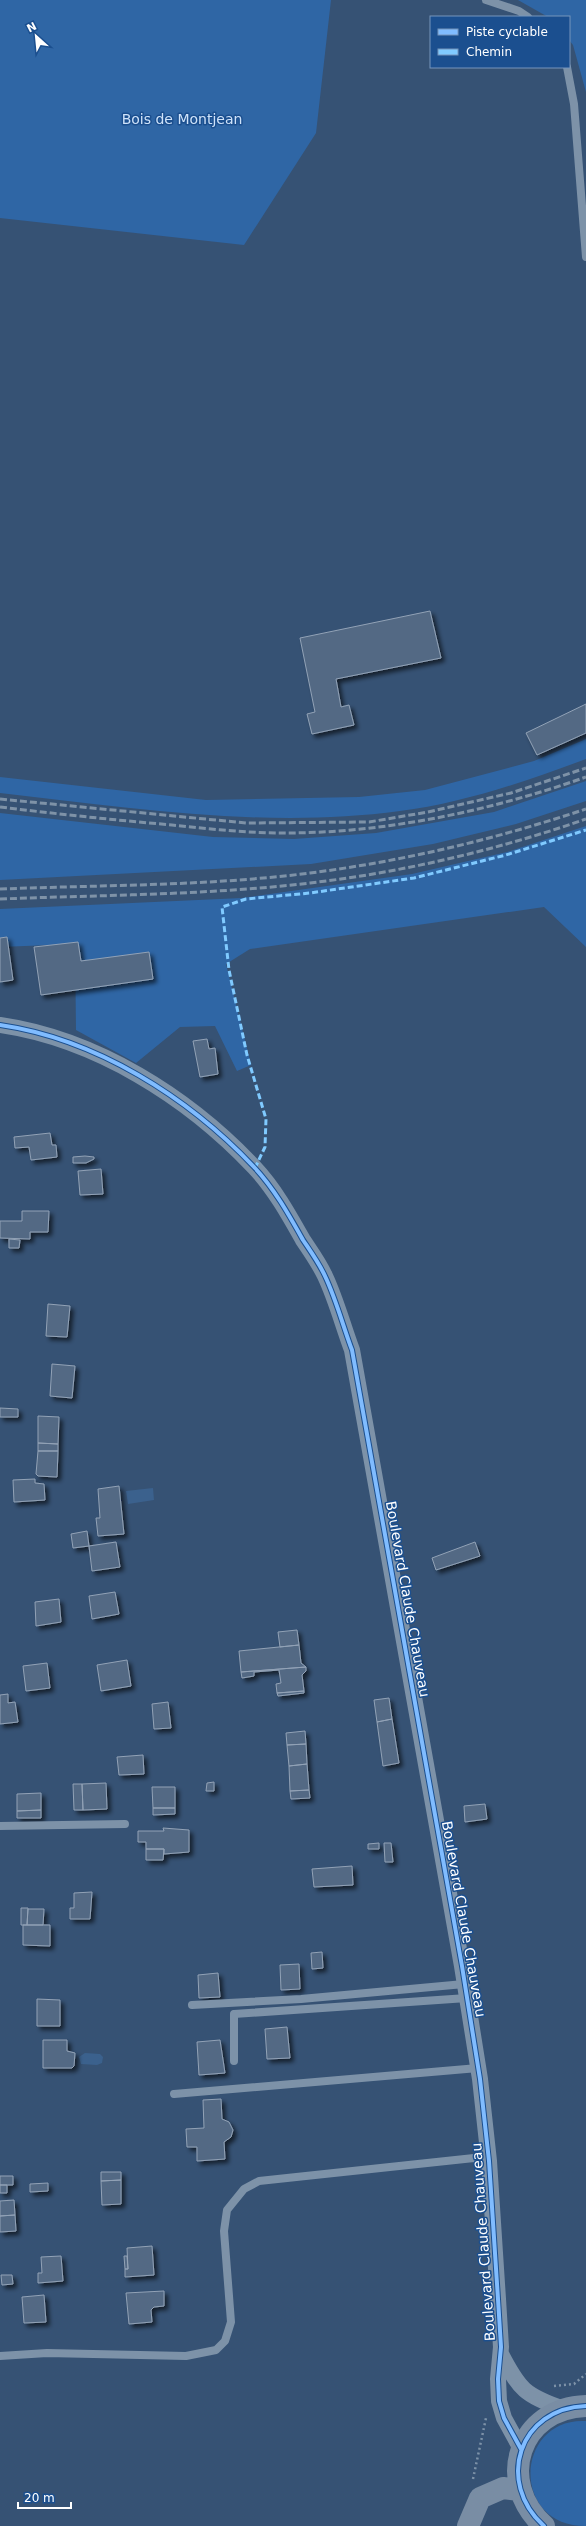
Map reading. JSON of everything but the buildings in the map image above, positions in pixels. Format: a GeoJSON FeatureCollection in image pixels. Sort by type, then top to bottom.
{"type":"FeatureCollection","features":[{"type":"Feature","properties":{"kind":"main road"},"geometry":{"type":"LineString","coordinates":[[537,2523],[525,2505],[519,2490],[517,2476],[521,2449],[538,2424],[564,2409],[586,2406]]}},
{"type":"Feature","properties":{"kind":"main road"},"geometry":{"type":"LineString","coordinates":[[468,2526],[480,2498],[503,2488],[519,2490]]}},
{"type":"Feature","properties":{"kind":"street","name":"Boulevard Claude Chauveau"},"geometry":{"type":"LineString","coordinates":[[0,1025],[71,1043],[126,1068],[176,1099],[214,1129],[255,1168],[280,1200],[325,1276],[352,1350],[466,1991],[478,2068],[489,2161],[501,2354]]}},
{"type":"Feature","properties":{"kind":"street"},"geometry":{"type":"LineString","coordinates":[[501,2354],[516,2383],[525,2391],[545,2403],[564,2409]]}},
{"type":"Feature","properties":{"kind":"street"},"geometry":{"type":"LineString","coordinates":[[501,2354],[498,2379],[499,2401],[504,2418],[521,2449]]}},
{"type":"Feature","properties":{"kind":"lane"},"geometry":{"type":"LineString","coordinates":[[486,0],[519,11],[526,16]]}},
{"type":"Feature","properties":{"kind":"lane"},"geometry":{"type":"LineString","coordinates":[[567,68],[574,104],[586,256]]}},
{"type":"Feature","properties":{"kind":"lane"},"geometry":{"type":"LineString","coordinates":[[0,1826],[126,1824]]}},
{"type":"Feature","properties":{"kind":"lane"},"geometry":{"type":"LineString","coordinates":[[192,2005],[466,1991]]}},
{"type":"Feature","properties":{"kind":"lane"},"geometry":{"type":"LineString","coordinates":[[234,2061],[234,2014],[466,1991]]}},
{"type":"Feature","properties":{"kind":"lane"},"geometry":{"type":"LineString","coordinates":[[174,2094],[478,2068]]}},
{"type":"Feature","properties":{"kind":"lane"},"geometry":{"type":"LineString","coordinates":[[0,2356],[47,2353],[186,2356],[216,2350],[225,2341],[231,2322],[224,2231],[227,2210],[244,2189],[267,2180],[474,2158],[489,2161]]}},
{"type":"Feature","properties":{"kind":"path"},"geometry":{"type":"LineString","coordinates":[[549,2386],[563,2387],[574,2384],[586,2374]]}},
{"type":"Feature","properties":{"kind":"path"},"geometry":{"type":"LineString","coordinates":[[471,2485],[487,2410]]}},
{"type":"Feature","properties":{"kind":"green space","name":"Bois de Montjean"},"geometry":{"type":"Polygon","coordinates":[[[0,0],[331,0],[316,133],[244,245],[0,218],[0,0]]]}},
{"type":"Feature","properties":{"kind":"green space"},"geometry":{"type":"Polygon","coordinates":[[[518,0],[586,0],[586,92],[573,45],[570,41],[570,16],[546,16],[518,0]]]}},
{"type":"Feature","properties":{"kind":"green space"},"geometry":{"type":"Polygon","coordinates":[[[586,739],[586,759],[518,783],[447,803],[400,811],[350,816],[300,818],[200,814],[99,805],[0,793],[0,777],[206,800],[359,797],[425,790],[534,761],[586,739]]]}},
{"type":"Feature","properties":{"kind":"green space"},"geometry":{"type":"Polygon","coordinates":[[[586,781],[586,801],[516,824],[433,844],[311,864],[0,880],[0,813],[213,837],[294,839],[376,833],[494,812],[586,781]]]}},
{"type":"Feature","properties":{"kind":"green space"},"geometry":{"type":"Polygon","coordinates":[[[586,826],[586,947],[544,907],[250,949],[226,964],[251,1065],[237,1071],[215,1026],[180,1027],[136,1063],[76,1030],[75,944],[0,947],[0,909],[242,898],[412,874],[507,852],[586,826]]]}},
{"type":"Feature","properties":{"kind":"green space"},"geometry":{"type":"Polygon","coordinates":[[[586,2421],[586,2526],[561,2521],[544,2509],[533,2492],[530,2472],[534,2452],[545,2436],[562,2424],[586,2421]]]}},
{"type":"Feature","properties":{"kind":"shaded area"},"geometry":{"type":"Polygon","coordinates":[[[153,1488],[154,1500],[128,1504],[126,1491],[153,1488]]]}},
{"type":"Feature","properties":{"kind":"shaded area"},"geometry":{"type":"Polygon","coordinates":[[[85,2053],[100,2054],[103,2057],[102,2063],[97,2065],[81,2064],[79,2057],[85,2053]]]}},
{"type":"Feature","properties":{"kind":"railway"},"geometry":{"type":"LineString","coordinates":[[0,799],[246,823],[369,822],[428,812],[511,793],[586,768]]}},
{"type":"Feature","properties":{"kind":"railway"},"geometry":{"type":"LineString","coordinates":[[0,807],[86,817],[228,830],[270,833],[322,832],[361,829],[437,818],[513,800],[586,777]]}},
{"type":"Feature","properties":{"kind":"railway"},"geometry":{"type":"LineString","coordinates":[[0,889],[194,883],[310,873],[380,862],[450,848],[518,830],[586,809]]}},
{"type":"Feature","properties":{"kind":"railway"},"geometry":{"type":"LineString","coordinates":[[0,899],[233,890],[310,883],[380,873],[450,858],[519,841],[586,819]]}},
{"type":"Feature","properties":{"kind":"marked path"},"geometry":{"type":"LineString","coordinates":[[255,1168],[265,1147],[266,1119],[247,1055],[229,970],[222,907],[246,899],[310,893],[414,878],[506,855],[586,830]]}},
{"type":"Feature","properties":{"kind":"cycle path"},"geometry":{"type":"LineString","coordinates":[[0,1025],[36,1032],[71,1043],[105,1058],[138,1075],[170,1095],[200,1117],[228,1141],[254,1167],[268,1184],[281,1202],[315,1258],[329,1285],[336,1303],[352,1350],[462,1966],[480,2079],[489,2161],[501,2347],[498,2379],[499,2401],[504,2418],[521,2449]]}},
{"type":"Feature","properties":{"kind":"cycle path"},"geometry":{"type":"LineString","coordinates":[[544,2526],[529,2508],[520,2489],[518,2469],[522,2450],[530,2433],[544,2419],[563,2410],[586,2406]]}}]}
